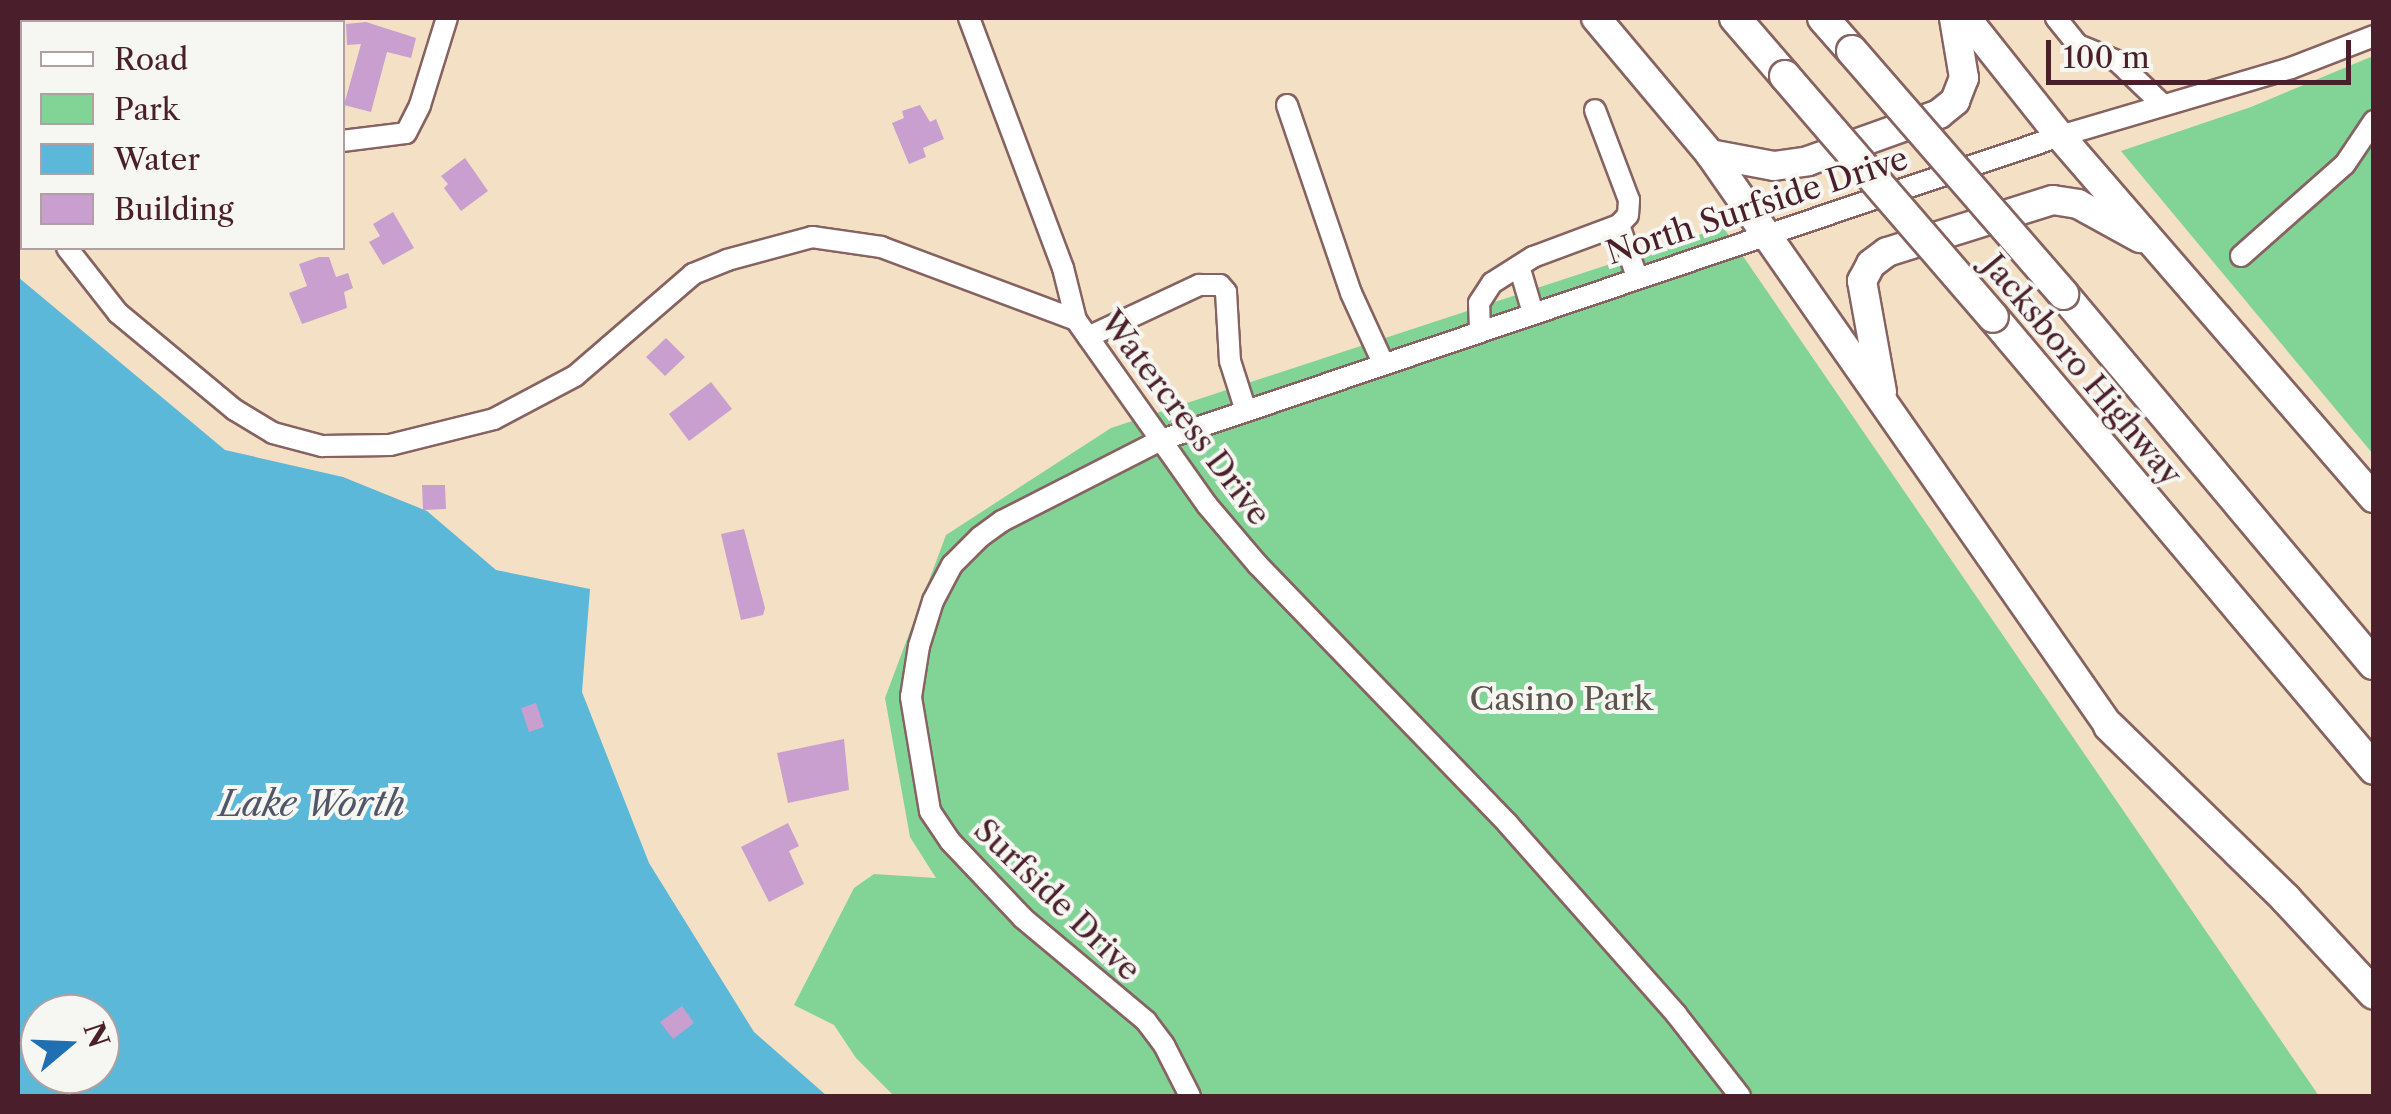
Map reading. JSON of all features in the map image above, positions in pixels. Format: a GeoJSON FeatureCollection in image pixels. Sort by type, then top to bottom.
{"type":"FeatureCollection","features":[{"type":"Feature","properties":{"kind":"highway","name":"Jacksboro Highway"},"geometry":{"type":"LineString","coordinates":[[1735,18],[2374,769]]}},
{"type":"Feature","properties":{"kind":"highway","name":"Jacksboro Highway"},"geometry":{"type":"LineString","coordinates":[[1823,18],[2374,664]]}},
{"type":"Feature","properties":{"kind":"highway"},"geometry":{"type":"LineString","coordinates":[[2108,726],[2286,899],[2374,994]]}},
{"type":"Feature","properties":{"kind":"main road"},"geometry":{"type":"LineString","coordinates":[[1596,18],[1710,154],[2108,726]]}},
{"type":"Feature","properties":{"kind":"main road"},"geometry":{"type":"LineString","coordinates":[[1710,154],[1774,166],[1808,161],[1939,114],[1955,101],[1964,78],[1954,18]]}},
{"type":"Feature","properties":{"kind":"main road"},"geometry":{"type":"LineString","coordinates":[[1966,18],[2060,136],[2374,498]]}},
{"type":"Feature","properties":{"kind":"main road"},"geometry":{"type":"LineString","coordinates":[[1884,404],[1862,282],[1871,264],[1887,252],[2052,200],[2078,204],[2154,246]]}},
{"type":"Feature","properties":{"kind":"street"},"geometry":{"type":"LineString","coordinates":[[345,141],[406,133],[420,105],[448,18]]}},
{"type":"Feature","properties":{"kind":"street"},"geometry":{"type":"LineString","coordinates":[[970,18],[1082,328],[1199,285],[1220,285],[1226,292],[1230,361],[1246,411]]}},
{"type":"Feature","properties":{"kind":"street"},"geometry":{"type":"LineString","coordinates":[[2056,18],[2078,45],[2118,61],[2164,104]]}},
{"type":"Feature","properties":{"kind":"street","name":"North Surfside Drive"},"geometry":{"type":"LineString","coordinates":[[1161,440],[2060,136],[2290,68],[2374,36]]}},
{"type":"Feature","properties":{"kind":"street"},"geometry":{"type":"LineString","coordinates":[[1287,105],[1352,293],[1383,363]]}},
{"type":"Feature","properties":{"kind":"street"},"geometry":{"type":"LineString","coordinates":[[1480,330],[1479,303],[1492,283],[1519,266],[1619,225],[1628,215],[1628,200],[1594,110]]}},
{"type":"Feature","properties":{"kind":"street"},"geometry":{"type":"LineString","coordinates":[[2241,256],[2346,164],[2374,121]]}},
{"type":"Feature","properties":{"kind":"street"},"geometry":{"type":"LineString","coordinates":[[1619,225],[1637,277]]}},
{"type":"Feature","properties":{"kind":"street","name":"Watercress Drive"},"geometry":{"type":"LineString","coordinates":[[69,250],[118,314],[235,410],[273,434],[322,446],[390,445],[494,420],[575,376],[694,274],[727,260],[812,237],[882,247],[1082,328],[1207,506],[1258,565],[1508,824],[1676,1014],[1740,1096]]}},
{"type":"Feature","properties":{"kind":"street"},"geometry":{"type":"LineString","coordinates":[[1519,266],[1533,312]]}},
{"type":"Feature","properties":{"kind":"street","name":"Surfside Drive"},"geometry":{"type":"LineString","coordinates":[[1161,440],[1002,521],[952,564],[933,601],[919,646],[911,697],[930,811],[950,841],[1023,918],[1146,1022],[1164,1044],[1190,1096]]}},
{"type":"Feature","properties":{"kind":"green space"},"geometry":{"type":"Polygon","coordinates":[[[2373,56],[2373,454],[2121,151],[2251,107],[2373,56]]]}},
{"type":"Feature","properties":{"kind":"green space","name":"Casino Park"},"geometry":{"type":"Polygon","coordinates":[[[1723,227],[2319,1096],[894,1096],[856,1058],[834,1025],[794,1005],[854,888],[874,874],[936,878],[910,837],[885,698],[946,535],[1111,428],[1723,227]]]}},
{"type":"Feature","properties":{"kind":"water","name":"Lake Worth"},"geometry":{"type":"Polygon","coordinates":[[[18,277],[225,450],[343,477],[427,511],[496,570],[590,589],[582,692],[649,863],[754,1032],[827,1096],[18,1096],[18,277]]]}},
{"type":"Feature","properties":{"kind":"building"},"geometry":{"type":"Polygon","coordinates":[[[366,22],[416,38],[411,58],[387,52],[371,112],[345,105],[361,44],[347,45],[346,24],[366,22]]]}},
{"type":"Feature","properties":{"kind":"building"},"geometry":{"type":"Polygon","coordinates":[[[920,105],[930,122],[936,119],[944,139],[923,148],[926,157],[909,164],[892,123],[904,118],[902,111],[920,105]]]}},
{"type":"Feature","properties":{"kind":"building"},"geometry":{"type":"Polygon","coordinates":[[[465,158],[488,191],[461,211],[444,188],[448,184],[441,176],[465,158]]]}},
{"type":"Feature","properties":{"kind":"building"},"geometry":{"type":"Polygon","coordinates":[[[393,212],[414,248],[383,265],[369,242],[380,236],[373,224],[393,212]]]}},
{"type":"Feature","properties":{"kind":"building"},"geometry":{"type":"Polygon","coordinates":[[[329,257],[336,277],[348,273],[353,288],[344,292],[347,308],[302,324],[289,293],[307,286],[299,264],[329,257]]]}},
{"type":"Feature","properties":{"kind":"building"},"geometry":{"type":"Polygon","coordinates":[[[666,338],[685,357],[665,376],[646,357],[666,338]]]}},
{"type":"Feature","properties":{"kind":"building"},"geometry":{"type":"Polygon","coordinates":[[[711,382],[732,409],[689,441],[669,414],[711,382]]]}},
{"type":"Feature","properties":{"kind":"building"},"geometry":{"type":"Polygon","coordinates":[[[422,485],[445,485],[446,509],[423,510],[422,485]]]}},
{"type":"Feature","properties":{"kind":"building"},"geometry":{"type":"Polygon","coordinates":[[[744,529],[765,608],[763,615],[741,620],[721,534],[744,529]]]}},
{"type":"Feature","properties":{"kind":"building"},"geometry":{"type":"Polygon","coordinates":[[[536,703],[544,727],[529,732],[521,708],[536,703]]]}},
{"type":"Feature","properties":{"kind":"building"},"geometry":{"type":"Polygon","coordinates":[[[844,739],[849,790],[788,803],[777,753],[844,739]]]}},
{"type":"Feature","properties":{"kind":"building"},"geometry":{"type":"Polygon","coordinates":[[[788,823],[799,846],[789,851],[804,884],[769,902],[741,847],[788,823]]]}},
{"type":"Feature","properties":{"kind":"building"},"geometry":{"type":"Polygon","coordinates":[[[682,1006],[694,1023],[673,1039],[660,1022],[682,1006]]]}}]}
